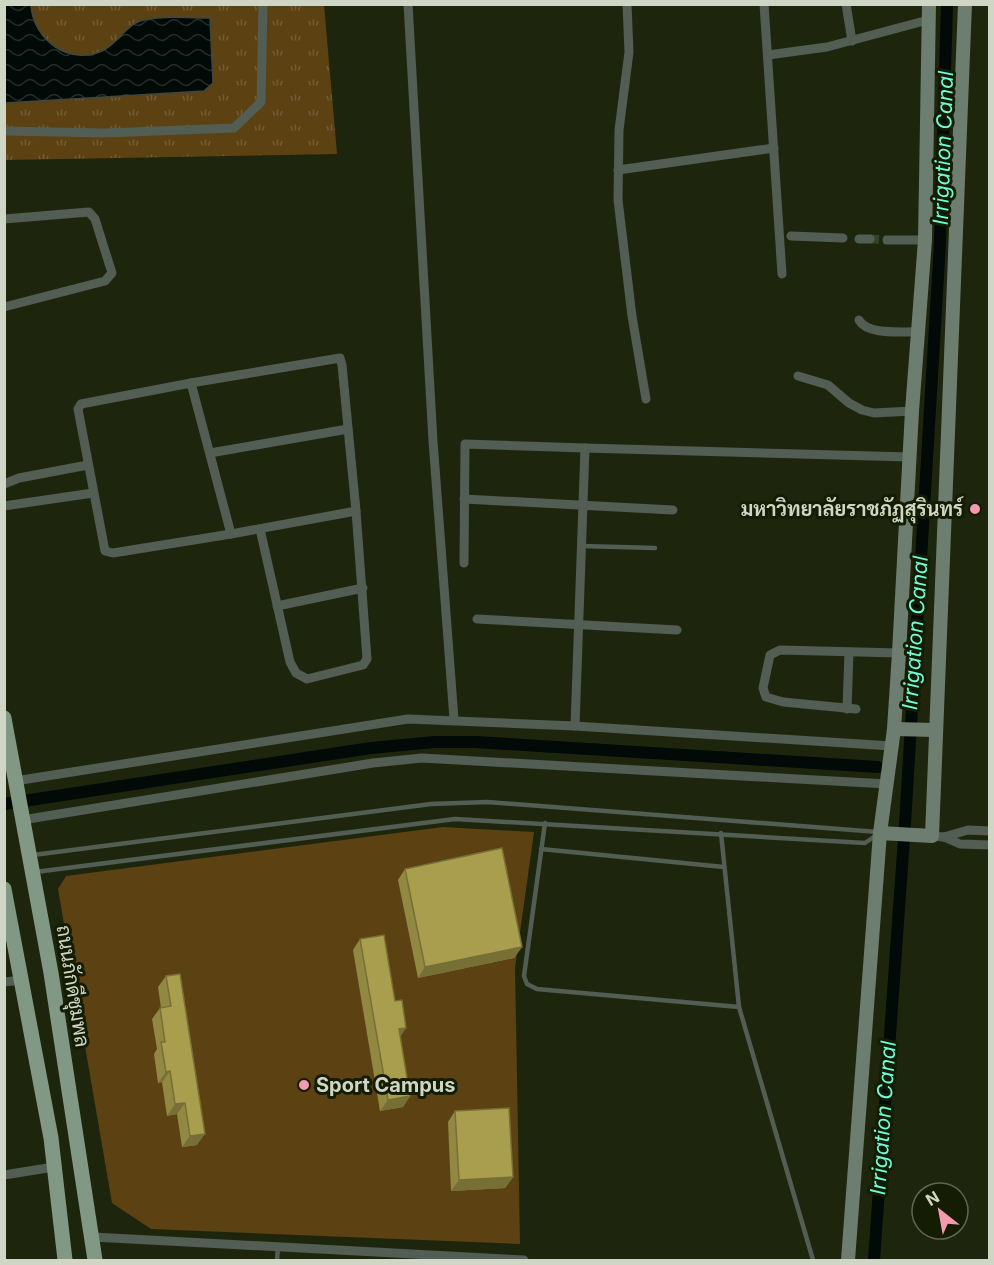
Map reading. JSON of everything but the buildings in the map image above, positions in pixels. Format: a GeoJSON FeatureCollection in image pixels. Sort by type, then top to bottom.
{"type":"FeatureCollection","features":[{"type":"Feature","properties":{"kind":"main road","name":"ถนนภักดีชุมพล"},"geometry":{"type":"LineString","coordinates":[[4,718],[51,973],[95,1260]]}},
{"type":"Feature","properties":{"kind":"main road"},"geometry":{"type":"LineString","coordinates":[[4,889],[54,1167],[65,1260]]}},
{"type":"Feature","properties":{"kind":"street"},"geometry":{"type":"LineString","coordinates":[[4,131],[105,133],[234,128],[261,102],[263,4]]}},
{"type":"Feature","properties":{"kind":"street"},"geometry":{"type":"LineString","coordinates":[[408,4],[433,441],[454,719]]}},
{"type":"Feature","properties":{"kind":"street"},"geometry":{"type":"LineString","coordinates":[[627,4],[629,52],[619,130],[618,200],[632,316],[646,399]]}},
{"type":"Feature","properties":{"kind":"street"},"geometry":{"type":"LineString","coordinates":[[764,4],[782,274]]}},
{"type":"Feature","properties":{"kind":"street"},"geometry":{"type":"LineString","coordinates":[[846,4],[852,41]]}},
{"type":"Feature","properties":{"kind":"street"},"geometry":{"type":"LineString","coordinates":[[848,1260],[885,833],[886,784],[897,729],[912,411],[925,240],[929,4]]}},
{"type":"Feature","properties":{"kind":"street"},"geometry":{"type":"LineString","coordinates":[[932,836],[930,729],[965,4]]}},
{"type":"Feature","properties":{"kind":"street"},"geometry":{"type":"LineString","coordinates":[[768,55],[852,41],[928,20]]}},
{"type":"Feature","properties":{"kind":"street"},"geometry":{"type":"LineString","coordinates":[[618,170],[774,148]]}},
{"type":"Feature","properties":{"kind":"street"},"geometry":{"type":"LineString","coordinates":[[4,219],[89,212],[95,219],[112,273],[105,281],[4,307]]}},
{"type":"Feature","properties":{"kind":"street"},"geometry":{"type":"LineString","coordinates":[[791,236],[843,238]]}},
{"type":"Feature","properties":{"kind":"street"},"geometry":{"type":"LineString","coordinates":[[859,239],[870,239]]}},
{"type":"Feature","properties":{"kind":"street"},"geometry":{"type":"LineString","coordinates":[[887,240],[925,240]]}},
{"type":"Feature","properties":{"kind":"street"},"geometry":{"type":"LineString","coordinates":[[859,320],[863,326],[875,330],[919,332]]}},
{"type":"Feature","properties":{"kind":"street"},"geometry":{"type":"LineString","coordinates":[[260,529],[290,662],[296,673],[307,679],[363,665],[368,659],[363,588],[356,511],[348,429],[339,358],[81,404],[78,409],[105,551],[113,553],[356,511]]}},
{"type":"Feature","properties":{"kind":"street"},"geometry":{"type":"LineString","coordinates":[[798,376],[828,385],[862,410],[874,413],[912,411]]}},
{"type":"Feature","properties":{"kind":"street"},"geometry":{"type":"LineString","coordinates":[[191,383],[231,534]]}},
{"type":"Feature","properties":{"kind":"street"},"geometry":{"type":"LineString","coordinates":[[210,453],[348,429]]}},
{"type":"Feature","properties":{"kind":"street"},"geometry":{"type":"LineString","coordinates":[[464,562],[465,445],[467,443],[910,457]]}},
{"type":"Feature","properties":{"kind":"street"},"geometry":{"type":"LineString","coordinates":[[576,726],[585,448]]}},
{"type":"Feature","properties":{"kind":"street"},"geometry":{"type":"LineString","coordinates":[[4,484],[19,478],[88,465]]}},
{"type":"Feature","properties":{"kind":"street"},"geometry":{"type":"LineString","coordinates":[[4,506],[93,493]]}},
{"type":"Feature","properties":{"kind":"street"},"geometry":{"type":"LineString","coordinates":[[464,499],[673,510]]}},
{"type":"Feature","properties":{"kind":"street"},"geometry":{"type":"LineString","coordinates":[[277,606],[363,588]]}},
{"type":"Feature","properties":{"kind":"street"},"geometry":{"type":"LineString","coordinates":[[477,619],[677,630]]}},
{"type":"Feature","properties":{"kind":"street"},"geometry":{"type":"LineString","coordinates":[[849,652],[851,709],[771,700],[763,693],[768,658],[774,652],[849,652],[899,653]]}},
{"type":"Feature","properties":{"kind":"street"},"geometry":{"type":"LineString","coordinates":[[15,784],[384,722],[454,719],[892,746]]}},
{"type":"Feature","properties":{"kind":"street"},"geometry":{"type":"LineString","coordinates":[[897,729],[930,729]]}},
{"type":"Feature","properties":{"kind":"street"},"geometry":{"type":"LineString","coordinates":[[21,817],[362,765],[422,758],[886,784]]}},
{"type":"Feature","properties":{"kind":"street"},"geometry":{"type":"LineString","coordinates":[[932,836],[968,830],[990,831]]}},
{"type":"Feature","properties":{"kind":"street"},"geometry":{"type":"LineString","coordinates":[[885,833],[932,836],[960,844],[990,845]]}},
{"type":"Feature","properties":{"kind":"street"},"geometry":{"type":"LineString","coordinates":[[4,982],[22,980]]}},
{"type":"Feature","properties":{"kind":"street"},"geometry":{"type":"LineString","coordinates":[[4,1175],[54,1167]]}},
{"type":"Feature","properties":{"kind":"street"},"geometry":{"type":"LineString","coordinates":[[93,1237],[524,1260]]}},
{"type":"Feature","properties":{"kind":"lane"},"geometry":{"type":"LineString","coordinates":[[582,546],[655,548]]}},
{"type":"Feature","properties":{"kind":"lane"},"geometry":{"type":"LineString","coordinates":[[28,855],[431,804],[469,803],[885,833]]}},
{"type":"Feature","properties":{"kind":"lane"},"geometry":{"type":"LineString","coordinates":[[31,872],[430,820],[545,823],[865,843],[885,833]]}},
{"type":"Feature","properties":{"kind":"lane"},"geometry":{"type":"LineString","coordinates":[[545,823],[524,976],[528,984],[537,989],[739,1007]]}},
{"type":"Feature","properties":{"kind":"lane"},"geometry":{"type":"LineString","coordinates":[[721,833],[739,1007],[813,1260]]}},
{"type":"Feature","properties":{"kind":"lane"},"geometry":{"type":"LineString","coordinates":[[541,849],[724,867]]}},
{"type":"Feature","properties":{"kind":"lane"},"geometry":{"type":"LineString","coordinates":[[277,1260],[278,1247]]}},
{"type":"Feature","properties":{"kind":"green space"},"geometry":{"type":"Polygon","coordinates":[[[4,5],[324,5],[337,154],[5,160],[4,5]]]}},
{"type":"Feature","properties":{"kind":"green space","name":"Sport Campus"},"geometry":{"type":"Polygon","coordinates":[[[443,827],[534,832],[515,968],[520,1244],[151,1229],[112,1203],[58,889],[66,876],[443,827]]]}},
{"type":"Feature","properties":{"kind":"water"},"geometry":{"type":"Polygon","coordinates":[[[5,4],[31,5],[33,18],[46,39],[66,52],[79,55],[104,50],[134,24],[147,19],[210,18],[213,83],[204,91],[5,103],[5,4]]]}},
{"type":"Feature","properties":{"kind":"waterway","name":"Irrigation Canal"},"geometry":{"type":"LineString","coordinates":[[874,1260],[905,824],[940,243],[947,4]]}},
{"type":"Feature","properties":{"kind":"waterway"},"geometry":{"type":"LineString","coordinates":[[4,804],[371,748],[434,742],[476,742],[878,767]]}},
{"type":"Feature","properties":{"kind":"tunnel"},"geometry":{"type":"LineString","coordinates":[[870,239],[887,240]]}},
{"type":"Feature","properties":{"kind":"place","name":"มหาวิทยาลัยราชภัฏสุรินทร์"},"geometry":{"type":"Point","coordinates":[975,509]}},
{"type":"Feature","properties":{"kind":"place","name":"Sport Campus"},"geometry":{"type":"Point","coordinates":[304,1085]}}]}
